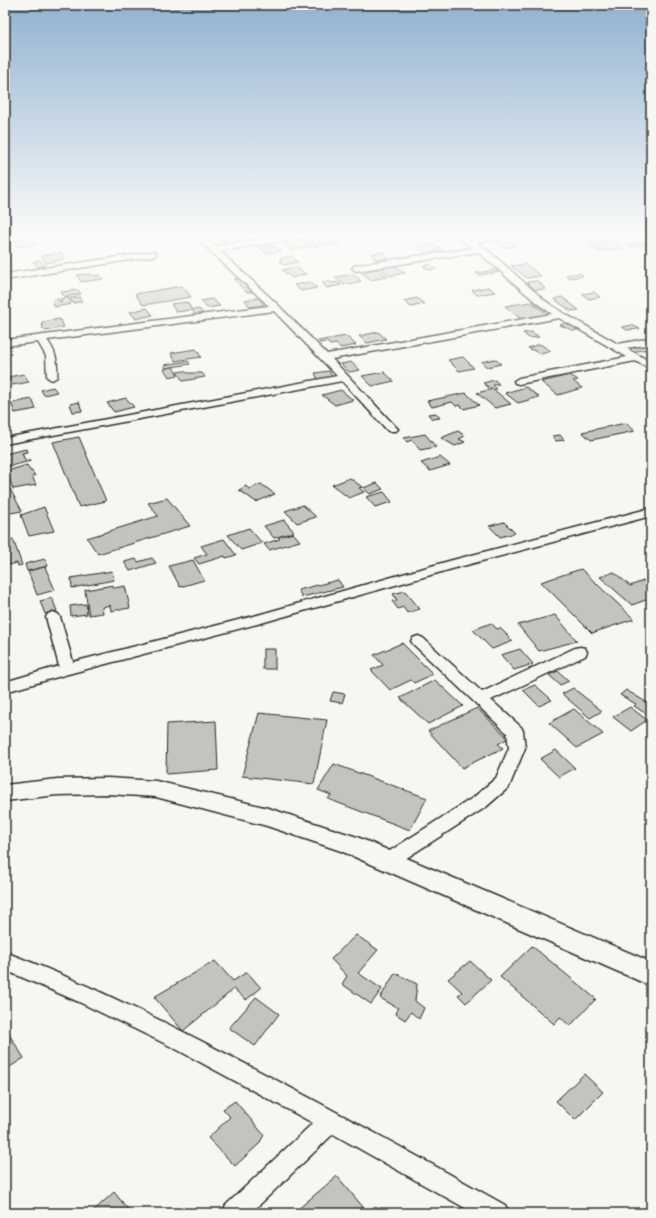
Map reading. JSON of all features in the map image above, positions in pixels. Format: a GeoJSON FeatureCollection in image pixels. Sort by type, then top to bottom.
{"type":"FeatureCollection","features":[{"type":"Feature","properties":{"kind":"street"},"geometry":{"type":"LineString","coordinates":[[259,292],[325,357],[392,429]]}},
{"type":"Feature","properties":{"kind":"street"},"geometry":{"type":"LineString","coordinates":[[529,292],[560,315],[651,366]]}},
{"type":"Feature","properties":{"kind":"street"},"geometry":{"type":"LineString","coordinates":[[5,343],[276,308]]}},
{"type":"Feature","properties":{"kind":"street"},"geometry":{"type":"LineString","coordinates":[[325,357],[560,315]]}},
{"type":"Feature","properties":{"kind":"street"},"geometry":{"type":"LineString","coordinates":[[40,338],[48,347],[53,358],[52,377]]}},
{"type":"Feature","properties":{"kind":"street"},"geometry":{"type":"LineString","coordinates":[[616,347],[651,341]]}},
{"type":"Feature","properties":{"kind":"street"},"geometry":{"type":"LineString","coordinates":[[519,381],[636,358]]}},
{"type":"Feature","properties":{"kind":"street"},"geometry":{"type":"LineString","coordinates":[[5,441],[344,378]]}},
{"type":"Feature","properties":{"kind":"street"},"geometry":{"type":"LineString","coordinates":[[5,687],[67,669],[256,620],[454,564],[651,512]]}},
{"type":"Feature","properties":{"kind":"street"},"geometry":{"type":"LineString","coordinates":[[53,617],[67,669]]}},
{"type":"Feature","properties":{"kind":"street"},"geometry":{"type":"LineString","coordinates":[[388,861],[480,802],[504,782],[517,748],[516,731],[418,641]]}},
{"type":"Feature","properties":{"kind":"street"},"geometry":{"type":"LineString","coordinates":[[480,699],[580,652]]}},
{"type":"Feature","properties":{"kind":"street"},"geometry":{"type":"LineString","coordinates":[[5,792],[57,787],[108,786],[156,789],[268,817],[349,844],[651,974]]}},
{"type":"Feature","properties":{"kind":"street"},"geometry":{"type":"LineString","coordinates":[[5,961],[86,996],[181,1041],[331,1121],[497,1213]]}},
{"type":"Feature","properties":{"kind":"street"},"geometry":{"type":"LineString","coordinates":[[234,1213],[331,1121]]}},
{"type":"Feature","properties":{"kind":"building"},"geometry":{"type":"Polygon","coordinates":[[[61,292],[79,292],[81,294],[64,297],[61,292]]]}},
{"type":"Feature","properties":{"kind":"building"},"geometry":{"type":"Polygon","coordinates":[[[148,292],[187,292],[191,297],[143,305],[135,294],[148,292]]]}},
{"type":"Feature","properties":{"kind":"building"},"geometry":{"type":"Polygon","coordinates":[[[474,292],[495,292],[477,295],[474,292]]]}},
{"type":"Feature","properties":{"kind":"building"},"geometry":{"type":"Polygon","coordinates":[[[594,292],[600,297],[589,299],[582,294],[594,292]]]}},
{"type":"Feature","properties":{"kind":"building"},"geometry":{"type":"Polygon","coordinates":[[[68,297],[71,304],[55,307],[52,303],[54,302],[53,300],[58,299],[62,302],[60,299],[68,297]]]}},
{"type":"Feature","properties":{"kind":"building"},"geometry":{"type":"Polygon","coordinates":[[[79,297],[82,301],[73,303],[70,298],[79,297]]]}},
{"type":"Feature","properties":{"kind":"building"},"geometry":{"type":"Polygon","coordinates":[[[562,297],[579,310],[571,311],[554,299],[562,297]]]}},
{"type":"Feature","properties":{"kind":"building"},"geometry":{"type":"Polygon","coordinates":[[[259,298],[264,305],[250,307],[245,300],[259,298]]]}},
{"type":"Feature","properties":{"kind":"building"},"geometry":{"type":"Polygon","coordinates":[[[417,298],[424,304],[411,307],[404,301],[417,298]]]}},
{"type":"Feature","properties":{"kind":"building"},"geometry":{"type":"Polygon","coordinates":[[[212,299],[220,306],[207,308],[201,301],[212,299]]]}},
{"type":"Feature","properties":{"kind":"building"},"geometry":{"type":"Polygon","coordinates":[[[187,302],[192,310],[176,312],[171,304],[187,302]]]}},
{"type":"Feature","properties":{"kind":"building"},"geometry":{"type":"Polygon","coordinates":[[[531,302],[549,315],[522,320],[505,306],[531,302]]]}},
{"type":"Feature","properties":{"kind":"building"},"geometry":{"type":"Polygon","coordinates":[[[147,308],[153,315],[136,319],[130,312],[147,308]]]}},
{"type":"Feature","properties":{"kind":"building"},"geometry":{"type":"Polygon","coordinates":[[[199,309],[203,313],[196,315],[192,310],[199,309]]]}},
{"type":"Feature","properties":{"kind":"building"},"geometry":{"type":"Polygon","coordinates":[[[60,319],[64,327],[46,331],[43,329],[42,322],[60,319]]]}},
{"type":"Feature","properties":{"kind":"building"},"geometry":{"type":"Polygon","coordinates":[[[568,322],[581,328],[574,331],[560,325],[568,322]]]}},
{"type":"Feature","properties":{"kind":"building"},"geometry":{"type":"Polygon","coordinates":[[[632,325],[640,329],[627,330],[622,327],[632,325]]]}},
{"type":"Feature","properties":{"kind":"building"},"geometry":{"type":"Polygon","coordinates":[[[378,332],[386,339],[367,343],[359,336],[378,332]]]}},
{"type":"Feature","properties":{"kind":"building"},"geometry":{"type":"Polygon","coordinates":[[[532,332],[539,337],[529,338],[523,333],[532,332]]]}},
{"type":"Feature","properties":{"kind":"building"},"geometry":{"type":"Polygon","coordinates":[[[346,336],[356,345],[341,348],[336,344],[330,345],[327,342],[320,343],[318,341],[346,336]]]}},
{"type":"Feature","properties":{"kind":"building"},"geometry":{"type":"Polygon","coordinates":[[[651,343],[651,348],[638,351],[632,347],[651,343]]]}},
{"type":"Feature","properties":{"kind":"building"},"geometry":{"type":"Polygon","coordinates":[[[540,344],[551,351],[541,354],[528,348],[540,344]]]}},
{"type":"Feature","properties":{"kind":"building"},"geometry":{"type":"Polygon","coordinates":[[[196,349],[201,357],[175,361],[171,353],[196,349]]]}},
{"type":"Feature","properties":{"kind":"building"},"geometry":{"type":"Polygon","coordinates":[[[463,357],[474,368],[459,371],[448,360],[463,357]]]}},
{"type":"Feature","properties":{"kind":"building"},"geometry":{"type":"Polygon","coordinates":[[[495,359],[501,364],[487,367],[481,362],[495,359]]]}},
{"type":"Feature","properties":{"kind":"building"},"geometry":{"type":"Polygon","coordinates":[[[188,361],[190,364],[166,368],[164,365],[188,361]]]}},
{"type":"Feature","properties":{"kind":"building"},"geometry":{"type":"Polygon","coordinates":[[[351,362],[360,370],[349,372],[341,364],[351,362]]]}},
{"type":"Feature","properties":{"kind":"building"},"geometry":{"type":"Polygon","coordinates":[[[173,367],[178,375],[169,377],[164,369],[173,367]]]}},
{"type":"Feature","properties":{"kind":"building"},"geometry":{"type":"Polygon","coordinates":[[[185,371],[187,373],[202,373],[205,377],[183,381],[177,372],[185,371]]]}},
{"type":"Feature","properties":{"kind":"building"},"geometry":{"type":"Polygon","coordinates":[[[329,371],[333,379],[318,380],[315,373],[329,371]]]}},
{"type":"Feature","properties":{"kind":"building"},"geometry":{"type":"Polygon","coordinates":[[[384,372],[394,381],[372,386],[362,376],[384,372]]]}},
{"type":"Feature","properties":{"kind":"building"},"geometry":{"type":"Polygon","coordinates":[[[24,374],[29,382],[13,385],[8,377],[24,374]]]}},
{"type":"Feature","properties":{"kind":"building"},"geometry":{"type":"Polygon","coordinates":[[[570,375],[578,380],[573,381],[582,388],[558,395],[541,382],[570,375]]]}},
{"type":"Feature","properties":{"kind":"building"},"geometry":{"type":"Polygon","coordinates":[[[495,380],[499,384],[493,385],[497,389],[492,390],[483,383],[495,380]]]}},
{"type":"Feature","properties":{"kind":"building"},"geometry":{"type":"Polygon","coordinates":[[[53,387],[57,392],[44,395],[41,390],[53,387]]]}},
{"type":"Feature","properties":{"kind":"building"},"geometry":{"type":"Polygon","coordinates":[[[526,387],[539,397],[518,403],[505,393],[526,387]]]}},
{"type":"Feature","properties":{"kind":"building"},"geometry":{"type":"Polygon","coordinates":[[[493,389],[511,404],[495,408],[477,393],[493,389]]]}},
{"type":"Feature","properties":{"kind":"building"},"geometry":{"type":"Polygon","coordinates":[[[341,390],[353,400],[335,405],[322,395],[341,390]]]}},
{"type":"Feature","properties":{"kind":"building"},"geometry":{"type":"Polygon","coordinates":[[[466,393],[479,405],[464,409],[460,405],[456,406],[452,402],[432,407],[427,401],[466,393]]]}},
{"type":"Feature","properties":{"kind":"building"},"geometry":{"type":"Polygon","coordinates":[[[126,398],[134,407],[114,412],[107,403],[126,398]]]}},
{"type":"Feature","properties":{"kind":"building"},"geometry":{"type":"Polygon","coordinates":[[[32,399],[36,409],[15,413],[11,403],[32,399]]]}},
{"type":"Feature","properties":{"kind":"building"},"geometry":{"type":"Polygon","coordinates":[[[79,402],[82,411],[73,412],[70,404],[79,402]]]}},
{"type":"Feature","properties":{"kind":"building"},"geometry":{"type":"Polygon","coordinates":[[[436,413],[440,418],[432,419],[428,414],[436,413]]]}},
{"type":"Feature","properties":{"kind":"building"},"geometry":{"type":"Polygon","coordinates":[[[626,423],[635,431],[591,440],[582,432],[626,423]]]}},
{"type":"Feature","properties":{"kind":"building"},"geometry":{"type":"Polygon","coordinates":[[[458,431],[465,436],[459,439],[465,442],[455,446],[441,438],[458,431]]]}},
{"type":"Feature","properties":{"kind":"building"},"geometry":{"type":"Polygon","coordinates":[[[425,434],[436,447],[420,450],[412,440],[407,442],[404,438],[425,434]]]}},
{"type":"Feature","properties":{"kind":"building"},"geometry":{"type":"Polygon","coordinates":[[[560,435],[564,440],[556,441],[552,436],[560,435]]]}},
{"type":"Feature","properties":{"kind":"building"},"geometry":{"type":"Polygon","coordinates":[[[79,437],[106,501],[79,507],[53,442],[79,437]]]}},
{"type":"Feature","properties":{"kind":"building"},"geometry":{"type":"Polygon","coordinates":[[[26,449],[27,452],[22,453],[25,460],[30,459],[31,461],[6,467],[5,454],[26,449]]]}},
{"type":"Feature","properties":{"kind":"building"},"geometry":{"type":"Polygon","coordinates":[[[440,457],[450,465],[430,471],[421,463],[440,457]]]}},
{"type":"Feature","properties":{"kind":"building"},"geometry":{"type":"Polygon","coordinates":[[[27,465],[35,476],[32,476],[36,485],[13,489],[7,471],[27,465]]]}},
{"type":"Feature","properties":{"kind":"building"},"geometry":{"type":"Polygon","coordinates":[[[350,478],[362,487],[359,488],[364,492],[349,498],[332,485],[350,478]]]}},
{"type":"Feature","properties":{"kind":"building"},"geometry":{"type":"Polygon","coordinates":[[[377,483],[383,489],[370,494],[363,488],[377,483]]]}},
{"type":"Feature","properties":{"kind":"building"},"geometry":{"type":"Polygon","coordinates":[[[261,484],[275,494],[256,502],[239,490],[246,486],[249,489],[261,484]]]}},
{"type":"Feature","properties":{"kind":"building"},"geometry":{"type":"Polygon","coordinates":[[[10,489],[22,511],[5,514],[5,491],[10,489]]]}},
{"type":"Feature","properties":{"kind":"building"},"geometry":{"type":"Polygon","coordinates":[[[384,492],[392,502],[375,507],[366,497],[384,492]]]}},
{"type":"Feature","properties":{"kind":"building"},"geometry":{"type":"Polygon","coordinates":[[[167,498],[190,526],[98,554],[87,538],[158,516],[148,503],[167,498]]]}},
{"type":"Feature","properties":{"kind":"building"},"geometry":{"type":"Polygon","coordinates":[[[303,505],[316,517],[297,523],[285,511],[303,505]]]}},
{"type":"Feature","properties":{"kind":"building"},"geometry":{"type":"Polygon","coordinates":[[[44,507],[54,531],[29,536],[21,515],[44,507]]]}},
{"type":"Feature","properties":{"kind":"building"},"geometry":{"type":"Polygon","coordinates":[[[284,520],[294,532],[274,538],[264,526],[284,520]]]}},
{"type":"Feature","properties":{"kind":"building"},"geometry":{"type":"Polygon","coordinates":[[[504,522],[515,533],[500,537],[489,526],[504,522]]]}},
{"type":"Feature","properties":{"kind":"building"},"geometry":{"type":"Polygon","coordinates":[[[249,528],[262,543],[241,550],[228,535],[249,528]]]}},
{"type":"Feature","properties":{"kind":"building"},"geometry":{"type":"Polygon","coordinates":[[[293,533],[300,541],[269,550],[264,544],[280,539],[278,537],[293,533]]]}},
{"type":"Feature","properties":{"kind":"building"},"geometry":{"type":"Polygon","coordinates":[[[13,539],[22,565],[18,566],[17,563],[5,566],[5,540],[13,539]]]}},
{"type":"Feature","properties":{"kind":"building"},"geometry":{"type":"Polygon","coordinates":[[[224,539],[236,555],[226,558],[225,556],[199,564],[194,558],[207,554],[201,546],[224,539]]]}},
{"type":"Feature","properties":{"kind":"building"},"geometry":{"type":"Polygon","coordinates":[[[152,558],[156,563],[130,571],[124,562],[136,559],[138,562],[152,558]]]}},
{"type":"Feature","properties":{"kind":"building"},"geometry":{"type":"Polygon","coordinates":[[[45,559],[48,566],[27,571],[25,564],[45,559]]]}},
{"type":"Feature","properties":{"kind":"building"},"geometry":{"type":"Polygon","coordinates":[[[193,560],[204,580],[180,587],[169,566],[193,560]]]}},
{"type":"Feature","properties":{"kind":"building"},"geometry":{"type":"Polygon","coordinates":[[[45,567],[55,590],[37,595],[28,571],[45,567]]]}},
{"type":"Feature","properties":{"kind":"building"},"geometry":{"type":"Polygon","coordinates":[[[581,569],[634,619],[592,633],[541,582],[581,569]]]}},
{"type":"Feature","properties":{"kind":"building"},"geometry":{"type":"Polygon","coordinates":[[[112,571],[114,580],[72,588],[71,578],[112,571]]]}},
{"type":"Feature","properties":{"kind":"building"},"geometry":{"type":"Polygon","coordinates":[[[614,572],[630,586],[648,579],[651,582],[651,598],[632,605],[600,577],[614,572]]]}},
{"type":"Feature","properties":{"kind":"building"},"geometry":{"type":"Polygon","coordinates":[[[338,580],[343,587],[302,597],[298,590],[338,580]]]}},
{"type":"Feature","properties":{"kind":"building"},"geometry":{"type":"Polygon","coordinates":[[[113,585],[114,588],[125,586],[130,608],[111,611],[110,605],[102,607],[103,613],[89,615],[85,590],[113,585]]]}},
{"type":"Feature","properties":{"kind":"building"},"geometry":{"type":"Polygon","coordinates":[[[405,591],[420,609],[407,613],[403,607],[398,609],[392,601],[397,600],[393,594],[405,591]]]}},
{"type":"Feature","properties":{"kind":"building"},"geometry":{"type":"Polygon","coordinates":[[[52,598],[57,611],[45,614],[40,601],[52,598]]]}},
{"type":"Feature","properties":{"kind":"building"},"geometry":{"type":"Polygon","coordinates":[[[86,604],[87,614],[71,616],[70,606],[86,604]]]}},
{"type":"Feature","properties":{"kind":"building"},"geometry":{"type":"Polygon","coordinates":[[[555,615],[577,641],[539,651],[518,625],[555,615]]]}},
{"type":"Feature","properties":{"kind":"building"},"geometry":{"type":"Polygon","coordinates":[[[491,623],[497,629],[500,628],[513,641],[492,649],[473,630],[491,623]]]}},
{"type":"Feature","properties":{"kind":"building"},"geometry":{"type":"Polygon","coordinates":[[[402,643],[433,674],[414,683],[411,680],[390,690],[371,670],[383,665],[374,655],[402,643]]]}},
{"type":"Feature","properties":{"kind":"building"},"geometry":{"type":"Polygon","coordinates":[[[263,649],[275,649],[275,669],[263,669],[263,649]]]}},
{"type":"Feature","properties":{"kind":"building"},"geometry":{"type":"Polygon","coordinates":[[[520,649],[533,664],[514,670],[501,655],[520,649]]]}},
{"type":"Feature","properties":{"kind":"building"},"geometry":{"type":"Polygon","coordinates":[[[558,671],[569,681],[560,685],[549,675],[558,671]]]}},
{"type":"Feature","properties":{"kind":"building"},"geometry":{"type":"Polygon","coordinates":[[[435,680],[463,706],[428,724],[400,698],[435,680]]]}},
{"type":"Feature","properties":{"kind":"building"},"geometry":{"type":"Polygon","coordinates":[[[535,685],[552,700],[539,706],[523,690],[535,685]]]}},
{"type":"Feature","properties":{"kind":"building"},"geometry":{"type":"Polygon","coordinates":[[[573,688],[602,711],[590,718],[562,694],[573,688]]]}},
{"type":"Feature","properties":{"kind":"building"},"geometry":{"type":"Polygon","coordinates":[[[626,690],[651,705],[651,717],[634,706],[636,704],[620,695],[626,690]]]}},
{"type":"Feature","properties":{"kind":"building"},"geometry":{"type":"Polygon","coordinates":[[[333,692],[345,694],[342,703],[330,701],[333,692]]]}},
{"type":"Feature","properties":{"kind":"building"},"geometry":{"type":"Polygon","coordinates":[[[630,707],[647,720],[631,731],[613,717],[630,707]]]}},
{"type":"Feature","properties":{"kind":"building"},"geometry":{"type":"Polygon","coordinates":[[[477,708],[508,738],[498,744],[503,748],[462,768],[428,731],[477,708]]]}},
{"type":"Feature","properties":{"kind":"building"},"geometry":{"type":"Polygon","coordinates":[[[574,709],[603,734],[577,748],[549,723],[574,709]]]}},
{"type":"Feature","properties":{"kind":"building"},"geometry":{"type":"Polygon","coordinates":[[[259,713],[327,720],[314,784],[242,776],[259,713]]]}},
{"type":"Feature","properties":{"kind":"building"},"geometry":{"type":"Polygon","coordinates":[[[216,721],[218,770],[166,774],[167,724],[216,721]]]}},
{"type":"Feature","properties":{"kind":"building"},"geometry":{"type":"Polygon","coordinates":[[[556,750],[575,768],[559,777],[540,759],[556,750]]]}},
{"type":"Feature","properties":{"kind":"building"},"geometry":{"type":"Polygon","coordinates":[[[334,764],[427,798],[410,830],[328,799],[331,795],[318,790],[334,764]]]}},
{"type":"Feature","properties":{"kind":"building"},"geometry":{"type":"Polygon","coordinates":[[[356,935],[378,950],[358,973],[382,989],[371,1004],[342,984],[347,976],[331,959],[356,935]]]}},
{"type":"Feature","properties":{"kind":"building"},"geometry":{"type":"Polygon","coordinates":[[[532,946],[596,999],[570,1026],[560,1017],[554,1024],[500,977],[532,946]]]}},
{"type":"Feature","properties":{"kind":"building"},"geometry":{"type":"Polygon","coordinates":[[[215,961],[233,981],[247,972],[261,988],[246,1000],[234,989],[183,1031],[154,997],[215,961]]]}},
{"type":"Feature","properties":{"kind":"building"},"geometry":{"type":"Polygon","coordinates":[[[470,961],[491,980],[466,1003],[458,995],[462,992],[448,979],[470,961]]]}},
{"type":"Feature","properties":{"kind":"building"},"geometry":{"type":"Polygon","coordinates":[[[395,973],[417,984],[415,1001],[424,1008],[419,1019],[411,1012],[405,1020],[396,1014],[398,1008],[380,998],[395,973]]]}},
{"type":"Feature","properties":{"kind":"building"},"geometry":{"type":"Polygon","coordinates":[[[256,997],[279,1014],[255,1046],[229,1028],[256,997]]]}},
{"type":"Feature","properties":{"kind":"building"},"geometry":{"type":"Polygon","coordinates":[[[5,1028],[24,1058],[5,1070],[5,1028]]]}},
{"type":"Feature","properties":{"kind":"building"},"geometry":{"type":"Polygon","coordinates":[[[584,1074],[603,1092],[575,1120],[556,1101],[584,1074]]]}},
{"type":"Feature","properties":{"kind":"building"},"geometry":{"type":"Polygon","coordinates":[[[235,1101],[264,1135],[259,1144],[235,1166],[208,1138],[230,1117],[223,1109],[235,1101]]]}},
{"type":"Feature","properties":{"kind":"building"},"geometry":{"type":"Polygon","coordinates":[[[337,1176],[368,1213],[300,1213],[297,1210],[337,1176]]]}},
{"type":"Feature","properties":{"kind":"building"},"geometry":{"type":"Polygon","coordinates":[[[114,1192],[131,1213],[91,1213],[114,1192]]]}}]}
